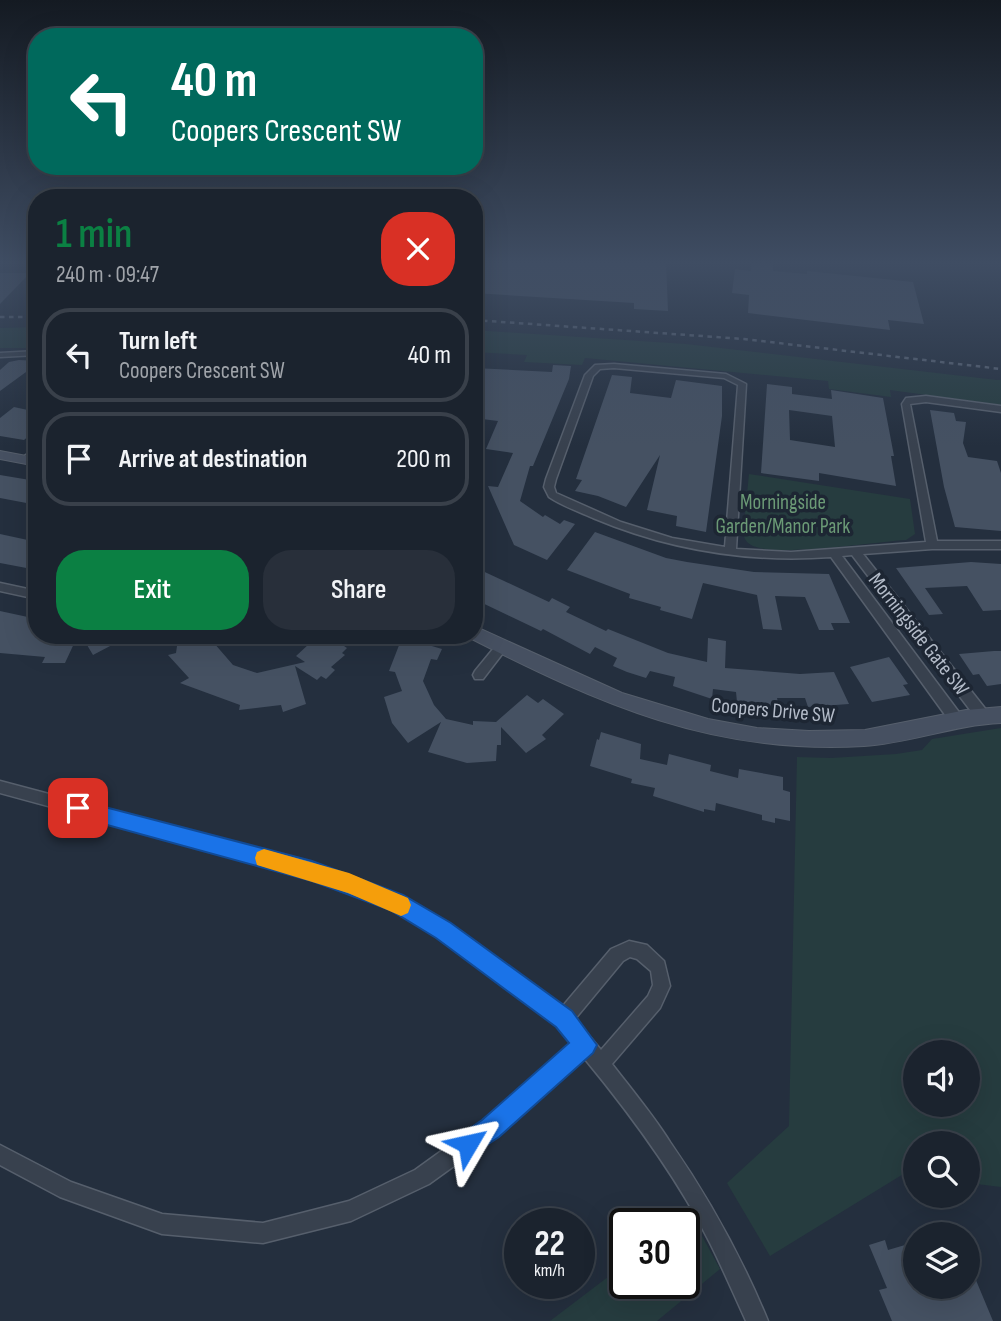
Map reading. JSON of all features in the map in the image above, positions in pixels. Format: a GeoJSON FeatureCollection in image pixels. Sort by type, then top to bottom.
{"type":"FeatureCollection","features":[{"type":"Feature","properties":{"kind":"street"},"geometry":{"type":"LineString","coordinates":[[0,355],[28,353]]}},
{"type":"Feature","properties":{"kind":"street"},"geometry":{"type":"LineString","coordinates":[[730,552],[742,384],[726,376],[614,366],[598,367],[592,371],[549,487],[552,495],[568,504],[644,533],[730,552],[780,556],[932,545],[1001,545]]}},
{"type":"Feature","properties":{"kind":"street"},"geometry":{"type":"LineString","coordinates":[[932,545],[906,404],[909,400],[926,399],[1001,409]]}},
{"type":"Feature","properties":{"kind":"street"},"geometry":{"type":"LineString","coordinates":[[0,455],[28,460]]}},
{"type":"Feature","properties":{"kind":"street","name":"Morningside Gate SW"},"geometry":{"type":"LineString","coordinates":[[856,552],[991,715]]}},
{"type":"Feature","properties":{"kind":"street","name":"Morningside Gate SW"},"geometry":{"type":"LineString","coordinates":[[835,554],[956,719]]}},
{"type":"Feature","properties":{"kind":"street"},"geometry":{"type":"LineString","coordinates":[[0,587],[28,593]]}},
{"type":"Feature","properties":{"kind":"street","name":"Coopers Drive SW"},"geometry":{"type":"LineString","coordinates":[[483,636],[630,706],[703,728],[738,734],[805,739],[866,738],[956,719],[991,715]]}},
{"type":"Feature","properties":{"kind":"street"},"geometry":{"type":"LineString","coordinates":[[479,675],[502,646]]}},
{"type":"Feature","properties":{"kind":"street"},"geometry":{"type":"LineString","coordinates":[[0,787],[312,871],[384,898],[443,931],[564,1019],[601,1064],[690,1188],[717,1235],[757,1321]]}},
{"type":"Feature","properties":{"kind":"street"},"geometry":{"type":"LineString","coordinates":[[564,1019],[617,955],[629,948],[641,951],[658,967],[662,986],[654,1002],[601,1064]]}},
{"type":"Feature","properties":{"kind":"street"},"geometry":{"type":"LineString","coordinates":[[0,1155],[67,1190],[162,1224],[263,1233],[351,1211],[422,1177],[491,1128],[585,1045]]}},
{"type":"Feature","properties":{"kind":"green space"},"geometry":{"type":"Polygon","coordinates":[[[28,327],[28,348],[0,348],[0,328],[28,327]]]}},
{"type":"Feature","properties":{"kind":"green space"},"geometry":{"type":"Polygon","coordinates":[[[483,331],[686,344],[1001,380],[1001,405],[890,390],[891,397],[829,389],[828,381],[585,358],[582,365],[524,362],[527,355],[483,353],[483,331]]]}},
{"type":"Feature","properties":{"kind":"green space","name":"Morningside Garden/Manor Park"},"geometry":{"type":"Polygon","coordinates":[[[749,474],[910,499],[915,534],[906,540],[827,548],[783,550],[753,546],[746,541],[743,534],[749,474]]]}},
{"type":"Feature","properties":{"kind":"green space"},"geometry":{"type":"Polygon","coordinates":[[[1001,728],[1001,1187],[980,1184],[980,1131],[903,1131],[903,1174],[770,1256],[727,1183],[789,1126],[797,757],[831,758],[922,750],[932,739],[1001,728]]]}},
{"type":"Feature","properties":{"kind":"green space"},"geometry":{"type":"Polygon","coordinates":[[[700,1232],[720,1269],[700,1286],[700,1232]]]}},
{"type":"Feature","properties":{"kind":"green space"},"geometry":{"type":"Polygon","coordinates":[[[609,1276],[609,1299],[684,1299],[657,1321],[550,1321],[579,1299],[595,1299],[595,1287],[609,1276]]]}},
{"type":"Feature","properties":{"kind":"building"},"geometry":{"type":"Polygon","coordinates":[[[837,324],[889,324],[890,330],[837,324]]]}},
{"type":"Feature","properties":{"kind":"building"},"geometry":{"type":"Polygon","coordinates":[[[28,360],[28,371],[0,391],[0,370],[9,362],[28,360]]]}},
{"type":"Feature","properties":{"kind":"building"},"geometry":{"type":"Polygon","coordinates":[[[553,365],[571,366],[569,379],[533,466],[530,466],[520,501],[543,517],[545,515],[560,524],[564,520],[575,524],[547,560],[514,545],[488,486],[498,487],[513,453],[486,449],[498,421],[483,419],[483,368],[552,372],[553,365]]]}},
{"type":"Feature","properties":{"kind":"building"},"geometry":{"type":"Polygon","coordinates":[[[612,375],[632,377],[630,393],[671,398],[676,380],[722,386],[722,416],[706,532],[676,526],[677,516],[647,510],[660,455],[626,507],[598,496],[575,491],[582,480],[576,479],[612,375]]]}},
{"type":"Feature","properties":{"kind":"building"},"geometry":{"type":"Polygon","coordinates":[[[767,384],[792,387],[792,394],[832,399],[831,390],[883,398],[894,456],[891,456],[896,486],[819,473],[819,481],[761,473],[767,384]],[[789,410],[790,440],[835,447],[832,416],[789,410]]]}},
{"type":"Feature","properties":{"kind":"building"},"geometry":{"type":"Polygon","coordinates":[[[14,407],[28,410],[28,437],[24,440],[0,436],[0,418],[14,407]]]}},
{"type":"Feature","properties":{"kind":"building"},"geometry":{"type":"Polygon","coordinates":[[[930,410],[954,413],[956,421],[966,422],[963,443],[968,457],[997,461],[1001,473],[1001,531],[955,527],[944,487],[930,410]]]}},
{"type":"Feature","properties":{"kind":"building"},"geometry":{"type":"Polygon","coordinates":[[[0,475],[28,480],[28,503],[0,498],[0,475]]]}},
{"type":"Feature","properties":{"kind":"building"},"geometry":{"type":"Polygon","coordinates":[[[595,532],[666,558],[687,562],[754,572],[829,574],[850,623],[831,623],[834,630],[819,630],[805,597],[775,596],[782,630],[763,629],[757,595],[703,583],[692,619],[660,610],[661,607],[629,598],[630,594],[567,570],[595,532]]]}},
{"type":"Feature","properties":{"kind":"building"},"geometry":{"type":"Polygon","coordinates":[[[0,534],[28,540],[28,568],[0,563],[0,534]]]}},
{"type":"Feature","properties":{"kind":"building"},"geometry":{"type":"Polygon","coordinates":[[[971,562],[1001,564],[1001,610],[983,611],[967,586],[925,588],[943,614],[929,615],[896,568],[971,562]]]}},
{"type":"Feature","properties":{"kind":"building"},"geometry":{"type":"Polygon","coordinates":[[[483,571],[549,602],[552,598],[570,607],[566,612],[606,631],[608,629],[668,653],[707,662],[708,638],[726,641],[725,668],[800,674],[834,672],[849,704],[808,707],[805,698],[777,698],[779,707],[737,702],[736,692],[713,689],[712,699],[673,686],[675,677],[650,671],[646,678],[627,672],[613,666],[617,658],[595,647],[590,654],[543,629],[541,631],[483,603],[483,571]]]}},
{"type":"Feature","properties":{"kind":"building"},"geometry":{"type":"Polygon","coordinates":[[[0,611],[28,617],[28,644],[74,644],[65,663],[42,663],[45,657],[0,653],[0,611]]]}},
{"type":"Feature","properties":{"kind":"building"},"geometry":{"type":"Polygon","coordinates":[[[86,644],[114,644],[93,655],[86,644]]]}},
{"type":"Feature","properties":{"kind":"building"},"geometry":{"type":"Polygon","coordinates":[[[215,644],[233,665],[257,673],[305,662],[296,656],[309,644],[341,644],[347,648],[342,653],[345,655],[331,667],[335,670],[326,679],[321,676],[317,680],[295,666],[306,704],[283,712],[281,705],[239,710],[240,705],[180,683],[189,678],[168,655],[176,653],[177,646],[215,644]]]}},
{"type":"Feature","properties":{"kind":"building"},"geometry":{"type":"Polygon","coordinates":[[[400,644],[425,644],[442,649],[437,660],[431,659],[423,681],[434,705],[446,719],[473,725],[473,721],[496,722],[527,695],[538,703],[543,699],[564,714],[542,735],[546,739],[526,753],[501,727],[501,745],[497,745],[496,761],[467,763],[428,752],[441,722],[408,743],[392,723],[384,697],[402,691],[395,672],[389,671],[400,644]]]}},
{"type":"Feature","properties":{"kind":"building"},"geometry":{"type":"Polygon","coordinates":[[[1001,651],[1001,684],[987,686],[979,674],[973,675],[959,654],[1001,651]]]}},
{"type":"Feature","properties":{"kind":"building"},"geometry":{"type":"Polygon","coordinates":[[[889,657],[908,684],[903,685],[910,695],[872,702],[850,667],[889,657]]]}},
{"type":"Feature","properties":{"kind":"building"},"geometry":{"type":"Polygon","coordinates":[[[601,732],[641,744],[640,759],[667,765],[669,754],[711,765],[710,771],[738,778],[739,769],[783,777],[783,790],[790,792],[790,821],[775,818],[775,823],[762,820],[762,815],[716,803],[715,811],[704,809],[704,812],[653,796],[655,788],[631,783],[632,779],[590,766],[601,732]]]}},
{"type":"Feature","properties":{"kind":"building"},"geometry":{"type":"Polygon","coordinates":[[[885,1240],[888,1250],[903,1246],[903,1299],[980,1299],[980,1290],[993,1321],[892,1321],[879,1290],[887,1288],[869,1245],[885,1240]]]}},
{"type":"Feature","properties":{"kind":"railway"},"geometry":{"type":"LineString","coordinates":[[526,324],[744,339],[1001,369]]}},
{"type":"Feature","properties":{"kind":"slow traffic"},"geometry":{"type":"LineString","coordinates":[[264,858],[349,883],[401,905]]}},
{"type":"Feature","properties":{"kind":"route"},"geometry":{"type":"LineString","coordinates":[[78,808],[312,871],[396,903],[443,931],[564,1019],[585,1045],[491,1128],[468,1144]]}}]}
